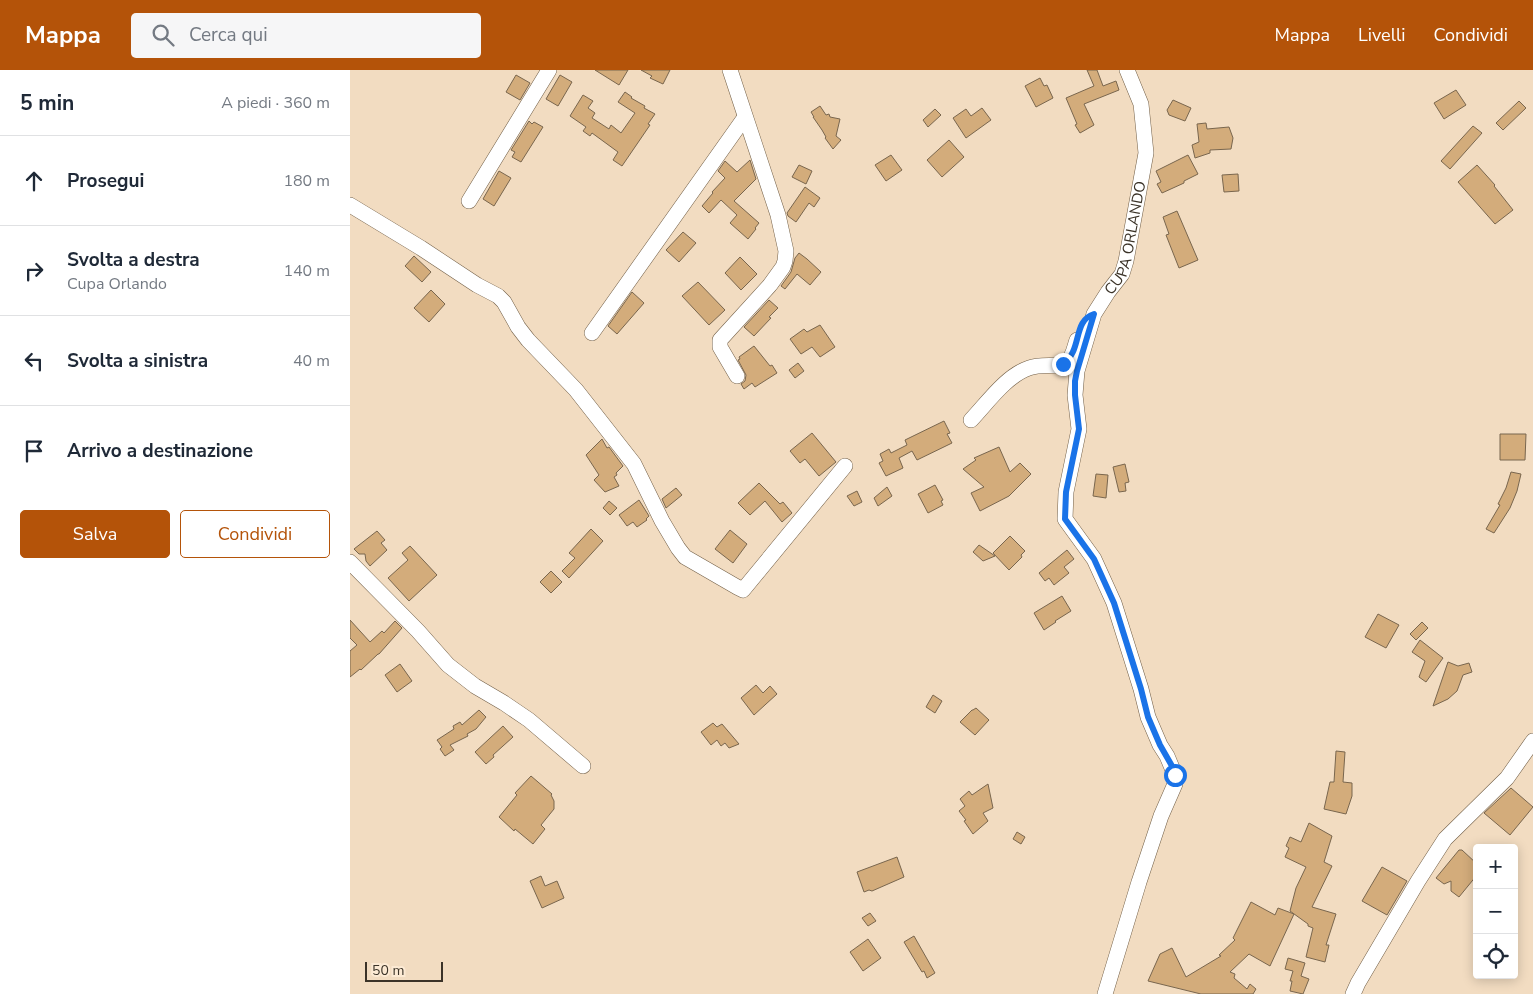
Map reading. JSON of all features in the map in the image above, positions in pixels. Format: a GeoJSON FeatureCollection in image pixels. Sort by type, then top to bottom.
{"type":"FeatureCollection","features":[{"type":"Feature","properties":{"kind":"street"},"geometry":{"type":"LineString","coordinates":[[469,201],[549,70]]}},
{"type":"Feature","properties":{"kind":"street"},"geometry":{"type":"LineString","coordinates":[[730,70],[778,214],[786,252],[783,266],[770,285],[720,340],[720,347],[737,376]]}},
{"type":"Feature","properties":{"kind":"street","name":"CUPA ORLANDO"},"geometry":{"type":"LineString","coordinates":[[1105,994],[1161,816],[1175,784],[1175,775],[1170,761],[1160,745],[1148,717],[1114,603],[1094,559],[1065,519],[1066,492],[1079,429],[1075,395],[1077,371],[1094,314],[1122,274],[1146,153],[1141,104],[1127,70]]}},
{"type":"Feature","properties":{"kind":"street"},"geometry":{"type":"LineString","coordinates":[[592,333],[745,116]]}},
{"type":"Feature","properties":{"kind":"street"},"geometry":{"type":"LineString","coordinates":[[350,206],[422,248],[477,285],[498,296],[504,302],[518,328],[576,390],[634,464],[662,521],[685,557],[737,587],[743,590],[845,466]]}},
{"type":"Feature","properties":{"kind":"street"},"geometry":{"type":"LineString","coordinates":[[971,420],[1004,384],[1018,373],[1030,367],[1063,364],[1069,360],[1073,354],[1083,321],[1088,316],[1094,314]]}},
{"type":"Feature","properties":{"kind":"street"},"geometry":{"type":"LineString","coordinates":[[350,562],[461,677],[529,720],[583,766]]}},
{"type":"Feature","properties":{"kind":"street"},"geometry":{"type":"LineString","coordinates":[[1353,994],[1408,898],[1445,839],[1507,778],[1533,741]]}},
{"type":"Feature","properties":{"kind":"building"},"geometry":{"type":"Polygon","coordinates":[[[595,70],[628,70],[619,85],[595,70]]]}},
{"type":"Feature","properties":{"kind":"building"},"geometry":{"type":"Polygon","coordinates":[[[641,70],[670,70],[663,84],[650,78],[652,76],[641,70]]]}},
{"type":"Feature","properties":{"kind":"building"},"geometry":{"type":"Polygon","coordinates":[[[1087,70],[1097,70],[1103,86],[1116,81],[1119,90],[1084,104],[1094,125],[1080,133],[1075,125],[1077,124],[1066,98],[1094,86],[1087,70]]]}},
{"type":"Feature","properties":{"kind":"building"},"geometry":{"type":"Polygon","coordinates":[[[516,75],[530,83],[520,100],[506,92],[516,75]]]}},
{"type":"Feature","properties":{"kind":"building"},"geometry":{"type":"Polygon","coordinates":[[[560,75],[572,82],[558,106],[546,99],[560,75]]]}},
{"type":"Feature","properties":{"kind":"building"},"geometry":{"type":"Polygon","coordinates":[[[1040,78],[1044,86],[1047,85],[1053,98],[1036,107],[1025,86],[1040,78]]]}},
{"type":"Feature","properties":{"kind":"building"},"geometry":{"type":"Polygon","coordinates":[[[1456,90],[1466,105],[1444,119],[1434,103],[1456,90]]]}},
{"type":"Feature","properties":{"kind":"building"},"geometry":{"type":"Polygon","coordinates":[[[625,92],[645,106],[644,108],[655,114],[648,124],[650,125],[622,166],[613,160],[618,152],[592,133],[590,136],[583,131],[586,127],[570,116],[583,95],[593,101],[588,108],[595,113],[592,118],[609,129],[611,125],[621,133],[635,113],[618,102],[625,92]]]}},
{"type":"Feature","properties":{"kind":"building"},"geometry":{"type":"Polygon","coordinates":[[[1173,100],[1191,108],[1185,121],[1169,115],[1167,110],[1173,100]]]}},
{"type":"Feature","properties":{"kind":"building"},"geometry":{"type":"Polygon","coordinates":[[[1519,101],[1526,108],[1503,130],[1496,123],[1519,101]]]}},
{"type":"Feature","properties":{"kind":"building"},"geometry":{"type":"Polygon","coordinates":[[[820,106],[826,115],[829,114],[830,117],[840,119],[836,136],[841,140],[833,149],[811,112],[820,106]]]}},
{"type":"Feature","properties":{"kind":"building"},"geometry":{"type":"Polygon","coordinates":[[[982,108],[991,120],[966,138],[953,118],[966,109],[971,116],[982,108]]]}},
{"type":"Feature","properties":{"kind":"building"},"geometry":{"type":"Polygon","coordinates":[[[935,109],[941,115],[928,127],[923,120],[935,109]]]}},
{"type":"Feature","properties":{"kind":"building"},"geometry":{"type":"Polygon","coordinates":[[[529,121],[532,124],[534,122],[543,127],[521,162],[512,157],[515,152],[511,150],[529,121]]]}},
{"type":"Feature","properties":{"kind":"building"},"geometry":{"type":"Polygon","coordinates":[[[1206,123],[1207,129],[1229,127],[1233,138],[1231,149],[1210,150],[1210,153],[1195,158],[1192,145],[1199,142],[1197,124],[1206,123]]]}},
{"type":"Feature","properties":{"kind":"building"},"geometry":{"type":"Polygon","coordinates":[[[1473,126],[1482,133],[1450,169],[1441,161],[1473,126]]]}},
{"type":"Feature","properties":{"kind":"building"},"geometry":{"type":"Polygon","coordinates":[[[949,140],[964,157],[942,177],[927,160],[949,140]]]}},
{"type":"Feature","properties":{"kind":"building"},"geometry":{"type":"Polygon","coordinates":[[[891,155],[902,170],[886,181],[875,165],[891,155]]]}},
{"type":"Feature","properties":{"kind":"building"},"geometry":{"type":"Polygon","coordinates":[[[1188,155],[1198,174],[1162,193],[1157,184],[1161,182],[1156,171],[1188,155]]]}},
{"type":"Feature","properties":{"kind":"building"},"geometry":{"type":"Polygon","coordinates":[[[750,160],[756,179],[734,201],[759,223],[748,239],[730,223],[737,215],[721,200],[709,213],[702,206],[725,178],[718,171],[725,161],[737,172],[750,160]]]}},
{"type":"Feature","properties":{"kind":"building"},"geometry":{"type":"Polygon","coordinates":[[[799,165],[812,171],[806,184],[792,177],[799,165]]]}},
{"type":"Feature","properties":{"kind":"building"},"geometry":{"type":"Polygon","coordinates":[[[1477,165],[1495,185],[1513,210],[1495,224],[1458,182],[1477,165]]]}},
{"type":"Feature","properties":{"kind":"building"},"geometry":{"type":"Polygon","coordinates":[[[499,171],[511,178],[494,206],[483,199],[499,171]]]}},
{"type":"Feature","properties":{"kind":"building"},"geometry":{"type":"Polygon","coordinates":[[[1238,174],[1239,191],[1224,192],[1222,175],[1238,174]]]}},
{"type":"Feature","properties":{"kind":"building"},"geometry":{"type":"Polygon","coordinates":[[[805,187],[820,198],[814,207],[809,203],[796,222],[787,213],[805,187]]]}},
{"type":"Feature","properties":{"kind":"building"},"geometry":{"type":"Polygon","coordinates":[[[1177,211],[1198,260],[1179,268],[1166,235],[1169,234],[1163,217],[1177,211]]]}},
{"type":"Feature","properties":{"kind":"building"},"geometry":{"type":"Polygon","coordinates":[[[683,232],[696,243],[679,262],[666,250],[683,232]]]}},
{"type":"Feature","properties":{"kind":"building"},"geometry":{"type":"Polygon","coordinates":[[[799,253],[821,272],[810,285],[797,274],[785,289],[781,286],[791,272],[795,258],[799,253]]]}},
{"type":"Feature","properties":{"kind":"building"},"geometry":{"type":"Polygon","coordinates":[[[414,256],[431,272],[422,282],[405,266],[414,256]]]}},
{"type":"Feature","properties":{"kind":"building"},"geometry":{"type":"Polygon","coordinates":[[[740,257],[757,274],[741,290],[725,273],[740,257]]]}},
{"type":"Feature","properties":{"kind":"building"},"geometry":{"type":"Polygon","coordinates":[[[698,282],[725,310],[709,325],[682,296],[698,282]]]}},
{"type":"Feature","properties":{"kind":"building"},"geometry":{"type":"Polygon","coordinates":[[[431,290],[445,304],[429,322],[414,308],[431,290]]]}},
{"type":"Feature","properties":{"kind":"building"},"geometry":{"type":"Polygon","coordinates":[[[632,292],[644,303],[617,334],[608,326],[632,292]]]}},
{"type":"Feature","properties":{"kind":"building"},"geometry":{"type":"Polygon","coordinates":[[[769,300],[778,308],[754,336],[744,327],[769,300]]]}},
{"type":"Feature","properties":{"kind":"building"},"geometry":{"type":"Polygon","coordinates":[[[820,325],[835,347],[820,357],[812,347],[801,354],[790,339],[804,329],[807,332],[820,325]]]}},
{"type":"Feature","properties":{"kind":"building"},"geometry":{"type":"Polygon","coordinates":[[[754,346],[777,373],[755,387],[752,383],[744,389],[741,384],[745,381],[746,375],[738,360],[740,359],[739,357],[754,346]]]}},
{"type":"Feature","properties":{"kind":"building"},"geometry":{"type":"Polygon","coordinates":[[[798,363],[804,371],[795,378],[789,370],[798,363]]]}},
{"type":"Feature","properties":{"kind":"building"},"geometry":{"type":"Polygon","coordinates":[[[944,421],[950,433],[947,434],[952,443],[917,460],[912,451],[899,458],[903,468],[886,476],[879,463],[883,461],[880,454],[889,449],[891,453],[907,445],[905,440],[944,421]]]}},
{"type":"Feature","properties":{"kind":"building"},"geometry":{"type":"Polygon","coordinates":[[[812,433],[836,462],[819,476],[805,459],[800,463],[790,451],[812,433]]]}},
{"type":"Feature","properties":{"kind":"building"},"geometry":{"type":"Polygon","coordinates":[[[1500,434],[1526,434],[1525,460],[1500,460],[1500,434]]]}},
{"type":"Feature","properties":{"kind":"building"},"geometry":{"type":"Polygon","coordinates":[[[602,439],[607,448],[609,447],[623,466],[614,477],[619,486],[605,492],[594,480],[599,475],[586,455],[602,439]]]}},
{"type":"Feature","properties":{"kind":"building"},"geometry":{"type":"Polygon","coordinates":[[[999,447],[1010,472],[1020,463],[1031,474],[1009,496],[980,511],[971,493],[984,487],[963,469],[976,460],[974,458],[999,447]]]}},
{"type":"Feature","properties":{"kind":"building"},"geometry":{"type":"Polygon","coordinates":[[[1125,464],[1129,482],[1125,483],[1126,491],[1119,492],[1113,467],[1125,464]]]}},
{"type":"Feature","properties":{"kind":"building"},"geometry":{"type":"Polygon","coordinates":[[[1511,472],[1521,474],[1517,491],[1510,508],[1494,533],[1486,529],[1500,505],[1498,504],[1511,472]]]}},
{"type":"Feature","properties":{"kind":"building"},"geometry":{"type":"Polygon","coordinates":[[[1096,474],[1108,475],[1106,498],[1093,496],[1096,474]]]}},
{"type":"Feature","properties":{"kind":"building"},"geometry":{"type":"Polygon","coordinates":[[[759,483],[780,504],[783,502],[792,513],[782,522],[765,501],[750,515],[738,503],[759,483]]]}},
{"type":"Feature","properties":{"kind":"building"},"geometry":{"type":"Polygon","coordinates":[[[935,485],[943,500],[941,501],[943,505],[928,513],[918,494],[935,485]]]}},
{"type":"Feature","properties":{"kind":"building"},"geometry":{"type":"Polygon","coordinates":[[[887,487],[892,496],[878,506],[874,498],[887,487]]]}},
{"type":"Feature","properties":{"kind":"building"},"geometry":{"type":"Polygon","coordinates":[[[676,488],[682,495],[666,508],[662,499],[676,488]]]}},
{"type":"Feature","properties":{"kind":"building"},"geometry":{"type":"Polygon","coordinates":[[[857,491],[862,502],[854,506],[847,496],[857,491]]]}},
{"type":"Feature","properties":{"kind":"building"},"geometry":{"type":"Polygon","coordinates":[[[639,500],[649,516],[647,520],[637,527],[633,522],[627,526],[619,515],[639,500]]]}},
{"type":"Feature","properties":{"kind":"building"},"geometry":{"type":"Polygon","coordinates":[[[609,501],[617,508],[610,515],[603,508],[609,501]]]}},
{"type":"Feature","properties":{"kind":"building"},"geometry":{"type":"Polygon","coordinates":[[[591,529],[603,541],[569,578],[562,571],[575,558],[569,553],[591,529]]]}},
{"type":"Feature","properties":{"kind":"building"},"geometry":{"type":"Polygon","coordinates":[[[730,530],[747,544],[733,563],[715,549],[730,530]]]}},
{"type":"Feature","properties":{"kind":"building"},"geometry":{"type":"Polygon","coordinates":[[[377,531],[385,540],[381,543],[387,550],[370,566],[366,561],[365,554],[359,554],[354,549],[377,531]]]}},
{"type":"Feature","properties":{"kind":"building"},"geometry":{"type":"Polygon","coordinates":[[[1010,536],[1025,551],[1021,555],[1022,557],[1009,570],[993,553],[1010,536]]]}},
{"type":"Feature","properties":{"kind":"building"},"geometry":{"type":"Polygon","coordinates":[[[979,545],[995,556],[983,561],[973,552],[979,545]]]}},
{"type":"Feature","properties":{"kind":"building"},"geometry":{"type":"Polygon","coordinates":[[[410,546],[437,575],[409,601],[388,578],[408,560],[402,553],[410,546]]]}},
{"type":"Feature","properties":{"kind":"building"},"geometry":{"type":"Polygon","coordinates":[[[1067,550],[1074,559],[1064,567],[1069,573],[1054,585],[1049,578],[1045,581],[1039,573],[1067,550]]]}},
{"type":"Feature","properties":{"kind":"building"},"geometry":{"type":"Polygon","coordinates":[[[551,571],[562,582],[551,593],[540,582],[551,571]]]}},
{"type":"Feature","properties":{"kind":"building"},"geometry":{"type":"Polygon","coordinates":[[[1062,596],[1071,611],[1044,630],[1034,613],[1062,596]]]}},
{"type":"Feature","properties":{"kind":"building"},"geometry":{"type":"Polygon","coordinates":[[[1378,614],[1399,625],[1386,648],[1365,637],[1378,614]]]}},
{"type":"Feature","properties":{"kind":"building"},"geometry":{"type":"Polygon","coordinates":[[[350,620],[370,642],[382,631],[384,633],[395,621],[402,628],[379,654],[350,677],[350,651],[357,645],[350,638],[350,620]]]}},
{"type":"Feature","properties":{"kind":"building"},"geometry":{"type":"Polygon","coordinates":[[[1422,622],[1428,628],[1416,640],[1410,634],[1422,622]]]}},
{"type":"Feature","properties":{"kind":"building"},"geometry":{"type":"Polygon","coordinates":[[[1420,640],[1443,658],[1426,682],[1419,677],[1425,661],[1412,652],[1420,640]]]}},
{"type":"Feature","properties":{"kind":"building"},"geometry":{"type":"Polygon","coordinates":[[[1448,662],[1458,666],[1469,663],[1472,672],[1463,675],[1457,691],[1448,699],[1433,706],[1448,662]]]}},
{"type":"Feature","properties":{"kind":"building"},"geometry":{"type":"Polygon","coordinates":[[[400,664],[412,681],[397,692],[385,675],[400,664]]]}},
{"type":"Feature","properties":{"kind":"building"},"geometry":{"type":"Polygon","coordinates":[[[756,685],[763,693],[770,686],[777,694],[754,715],[741,698],[756,685]]]}},
{"type":"Feature","properties":{"kind":"building"},"geometry":{"type":"Polygon","coordinates":[[[933,695],[942,701],[935,713],[926,707],[933,695]]]}},
{"type":"Feature","properties":{"kind":"building"},"geometry":{"type":"Polygon","coordinates":[[[976,708],[989,720],[975,735],[960,722],[976,708]]]}},
{"type":"Feature","properties":{"kind":"building"},"geometry":{"type":"Polygon","coordinates":[[[479,710],[486,717],[476,729],[467,734],[468,736],[450,745],[454,750],[445,756],[437,740],[454,729],[453,726],[460,722],[462,725],[479,710]]]}},
{"type":"Feature","properties":{"kind":"building"},"geometry":{"type":"Polygon","coordinates":[[[713,723],[717,727],[722,724],[739,744],[729,748],[725,743],[721,746],[717,740],[711,745],[701,732],[713,723]]]}},
{"type":"Feature","properties":{"kind":"building"},"geometry":{"type":"Polygon","coordinates":[[[503,726],[513,737],[486,764],[475,752],[503,726]]]}},
{"type":"Feature","properties":{"kind":"building"},"geometry":{"type":"Polygon","coordinates":[[[1336,751],[1345,752],[1343,782],[1352,783],[1352,796],[1346,814],[1324,809],[1330,782],[1334,782],[1336,751]]]}},
{"type":"Feature","properties":{"kind":"building"},"geometry":{"type":"Polygon","coordinates":[[[531,776],[552,794],[554,801],[554,809],[541,825],[545,829],[533,844],[515,829],[514,831],[499,817],[517,795],[515,793],[531,776]]]}},
{"type":"Feature","properties":{"kind":"building"},"geometry":{"type":"Polygon","coordinates":[[[988,784],[993,808],[983,813],[988,821],[973,834],[959,811],[965,806],[960,799],[969,791],[972,795],[988,784]]]}},
{"type":"Feature","properties":{"kind":"building"},"geometry":{"type":"Polygon","coordinates":[[[1511,788],[1533,807],[1510,835],[1484,813],[1511,788]]]}},
{"type":"Feature","properties":{"kind":"building"},"geometry":{"type":"Polygon","coordinates":[[[1309,823],[1332,836],[1324,862],[1332,866],[1312,907],[1336,914],[1326,945],[1329,945],[1325,962],[1306,957],[1313,928],[1290,911],[1296,888],[1306,867],[1285,857],[1289,848],[1286,846],[1290,837],[1301,842],[1309,823]]]}},
{"type":"Feature","properties":{"kind":"building"},"geometry":{"type":"Polygon","coordinates":[[[1017,832],[1025,837],[1021,844],[1013,839],[1017,832]]]}},
{"type":"Feature","properties":{"kind":"building"},"geometry":{"type":"Polygon","coordinates":[[[1459,850],[1462,850],[1473,860],[1473,880],[1459,897],[1451,891],[1451,881],[1444,884],[1436,878],[1459,850]]]}},
{"type":"Feature","properties":{"kind":"building"},"geometry":{"type":"Polygon","coordinates":[[[897,857],[904,877],[872,891],[864,892],[857,872],[897,857]]]}},
{"type":"Feature","properties":{"kind":"building"},"geometry":{"type":"Polygon","coordinates":[[[1382,867],[1407,881],[1387,915],[1362,901],[1382,867]]]}},
{"type":"Feature","properties":{"kind":"building"},"geometry":{"type":"Polygon","coordinates":[[[541,876],[545,886],[557,881],[564,898],[542,908],[530,881],[541,876]]]}},
{"type":"Feature","properties":{"kind":"building"},"geometry":{"type":"Polygon","coordinates":[[[1251,902],[1275,915],[1278,908],[1294,914],[1270,966],[1249,954],[1230,972],[1235,974],[1234,978],[1247,989],[1250,984],[1256,989],[1253,994],[1201,994],[1148,981],[1160,954],[1172,948],[1186,977],[1221,956],[1219,955],[1235,940],[1233,938],[1251,902]]]}},
{"type":"Feature","properties":{"kind":"building"},"geometry":{"type":"Polygon","coordinates":[[[870,913],[876,921],[868,926],[862,918],[870,913]]]}},
{"type":"Feature","properties":{"kind":"building"},"geometry":{"type":"Polygon","coordinates":[[[914,936],[935,973],[927,978],[904,942],[914,936]]]}},
{"type":"Feature","properties":{"kind":"building"},"geometry":{"type":"Polygon","coordinates":[[[868,939],[881,958],[863,971],[850,952],[868,939]]]}},
{"type":"Feature","properties":{"kind":"building"},"geometry":{"type":"Polygon","coordinates":[[[1288,958],[1305,963],[1301,976],[1309,979],[1303,994],[1290,991],[1293,971],[1285,969],[1288,958]]]}},
{"type":"Feature","properties":{"kind":"route"},"geometry":{"type":"LineString","coordinates":[[1063,364],[1073,354],[1083,321],[1088,316],[1094,314],[1075,381],[1079,429],[1074,444],[1066,492],[1065,519],[1094,559],[1114,603],[1148,717],[1175,775]]}}]}
